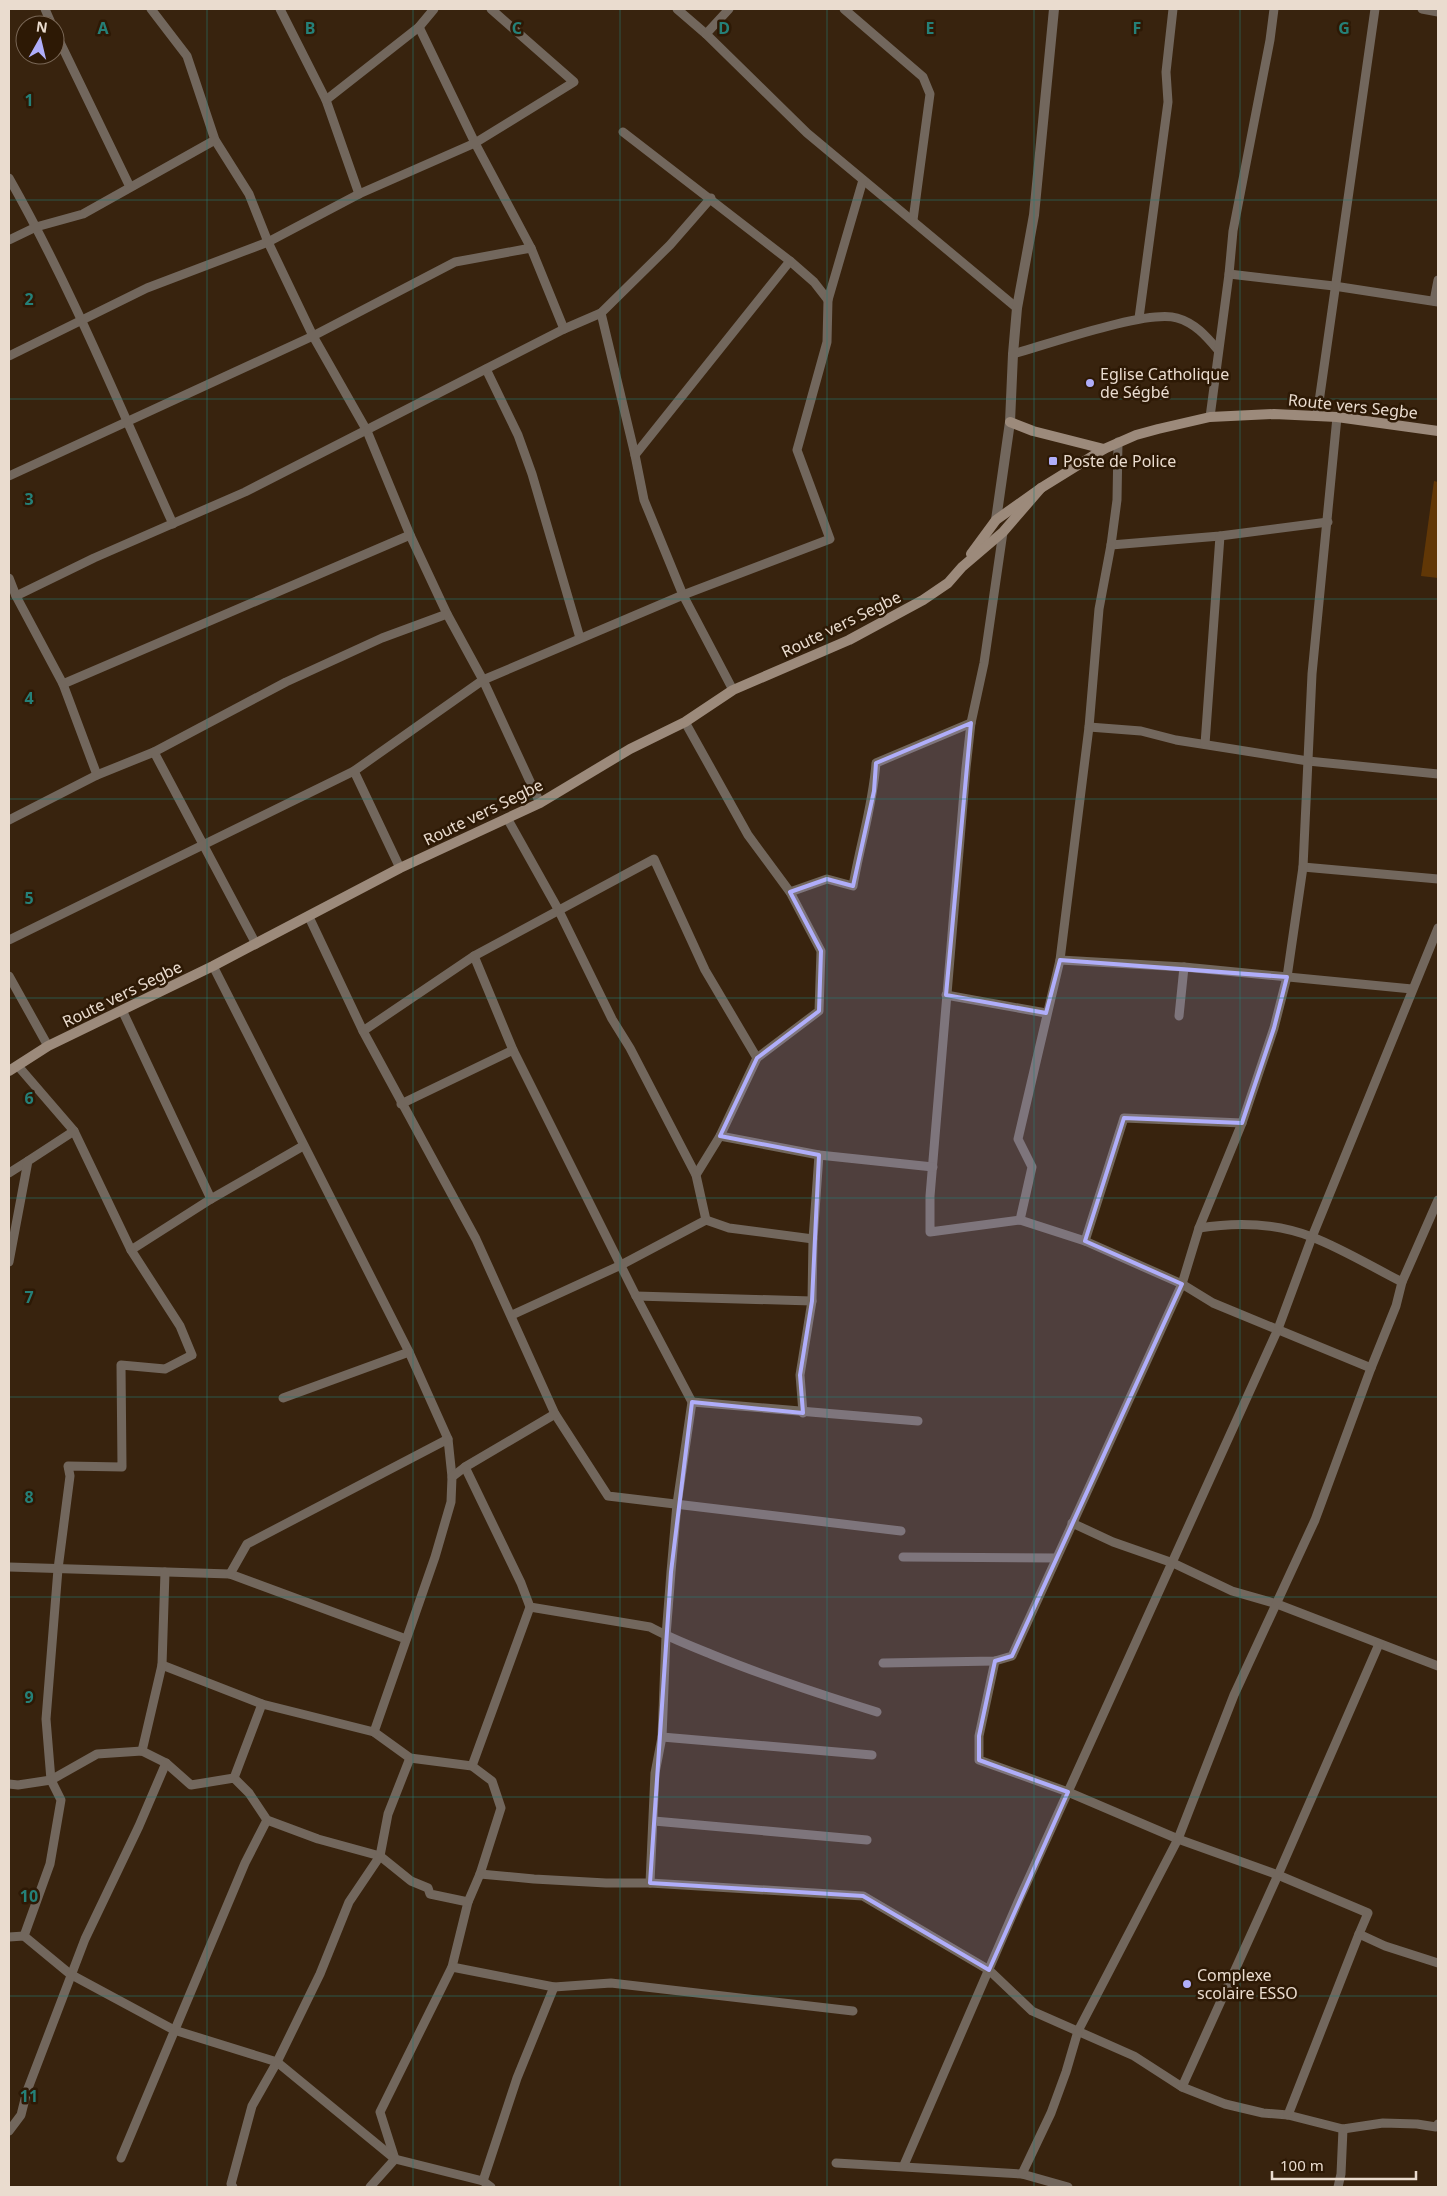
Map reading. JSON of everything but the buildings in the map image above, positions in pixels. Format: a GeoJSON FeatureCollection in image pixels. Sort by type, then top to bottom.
{"type":"FeatureCollection","features":[{"type":"Feature","properties":{"kind":"main road","name":"Route vers Segbe"},"geometry":{"type":"LineString","coordinates":[[9,1071],[48,1046],[213,966],[400,868],[540,803],[630,749],[685,722],[733,690],[857,636],[923,600],[948,583],[996,520],[1041,488],[1118,442],[1136,435],[1210,417],[1274,414],[1337,417],[1438,431]]}},
{"type":"Feature","properties":{"kind":"main road"},"geometry":{"type":"LineString","coordinates":[[1010,422],[1033,431],[1104,450]]}},
{"type":"Feature","properties":{"kind":"main road","name":"Route vers Segbe"},"geometry":{"type":"LineString","coordinates":[[962,567],[1004,532],[1041,488]]}},
{"type":"Feature","properties":{"kind":"street"},"geometry":{"type":"LineString","coordinates":[[151,9],[187,56],[215,140],[249,194],[268,242],[314,336],[367,431],[410,535],[540,803]]}},
{"type":"Feature","properties":{"kind":"street"},"geometry":{"type":"LineString","coordinates":[[280,9],[326,100],[359,194]]}},
{"type":"Feature","properties":{"kind":"street"},"geometry":{"type":"LineString","coordinates":[[326,100],[419,27],[434,9]]}},
{"type":"Feature","properties":{"kind":"street"},"geometry":{"type":"LineString","coordinates":[[9,356],[147,288],[268,242],[359,194],[475,143],[574,82],[490,9]]}},
{"type":"Feature","properties":{"kind":"street"},"geometry":{"type":"LineString","coordinates":[[677,9],[706,34],[807,132],[1017,308]]}},
{"type":"Feature","properties":{"kind":"street"},"geometry":{"type":"LineString","coordinates":[[706,34],[729,9]]}},
{"type":"Feature","properties":{"kind":"street"},"geometry":{"type":"LineString","coordinates":[[844,9],[923,77],[928,85],[930,94],[913,220]]}},
{"type":"Feature","properties":{"kind":"street"},"geometry":{"type":"LineString","coordinates":[[996,520],[1010,422],[1017,308],[1034,215],[1054,9]]}},
{"type":"Feature","properties":{"kind":"street"},"geometry":{"type":"LineString","coordinates":[[1138,318],[1168,102],[1166,72],[1173,9]]}},
{"type":"Feature","properties":{"kind":"street"},"geometry":{"type":"LineString","coordinates":[[1210,417],[1230,274],[1233,232],[1270,40],[1274,9]]}},
{"type":"Feature","properties":{"kind":"street"},"geometry":{"type":"LineString","coordinates":[[1316,416],[1375,9]]}},
{"type":"Feature","properties":{"kind":"street"},"geometry":{"type":"LineString","coordinates":[[1422,9],[1438,12]]}},
{"type":"Feature","properties":{"kind":"street"},"geometry":{"type":"LineString","coordinates":[[419,27],[475,143],[531,248],[564,329]]}},
{"type":"Feature","properties":{"kind":"street"},"geometry":{"type":"LineString","coordinates":[[65,53],[130,187]]}},
{"type":"Feature","properties":{"kind":"street"},"geometry":{"type":"LineString","coordinates":[[623,132],[711,198],[790,261],[814,282],[828,300]]}},
{"type":"Feature","properties":{"kind":"street"},"geometry":{"type":"LineString","coordinates":[[9,240],[36,227],[83,214],[215,140]]}},
{"type":"Feature","properties":{"kind":"street"},"geometry":{"type":"LineString","coordinates":[[9,178],[36,227],[81,320],[173,524]]}},
{"type":"Feature","properties":{"kind":"street"},"geometry":{"type":"LineString","coordinates":[[9,940],[354,772],[482,680],[683,595],[830,539],[797,450],[827,342],[828,300],[863,180]]}},
{"type":"Feature","properties":{"kind":"street"},"geometry":{"type":"LineString","coordinates":[[16,596],[94,558],[245,492],[564,329],[601,313],[670,245],[711,198]]}},
{"type":"Feature","properties":{"kind":"street"},"geometry":{"type":"LineString","coordinates":[[9,476],[314,336],[455,262],[531,248]]}},
{"type":"Feature","properties":{"kind":"street"},"geometry":{"type":"LineString","coordinates":[[636,454],[790,261]]}},
{"type":"Feature","properties":{"kind":"street"},"geometry":{"type":"LineString","coordinates":[[1230,274],[1334,286],[1436,301],[1438,280]]}},
{"type":"Feature","properties":{"kind":"street"},"geometry":{"type":"LineString","coordinates":[[601,313],[636,454],[644,500],[683,595],[733,690]]}},
{"type":"Feature","properties":{"kind":"street"},"geometry":{"type":"LineString","coordinates":[[1013,354],[1138,318],[1161,316],[1176,317],[1204,332],[1218,350]]}},
{"type":"Feature","properties":{"kind":"street"},"geometry":{"type":"LineString","coordinates":[[486,369],[518,435],[532,474],[580,638]]}},
{"type":"Feature","properties":{"kind":"street"},"geometry":{"type":"LineString","coordinates":[[883,1662],[995,1662],[1012,1656],[1182,1284],[1199,1228],[1242,1123],[1274,1028],[1286,977],[1303,867],[1312,674],[1337,417]]}},
{"type":"Feature","properties":{"kind":"street"},"geometry":{"type":"LineString","coordinates":[[1020,1220],[1032,1167],[1018,1139],[1046,1013],[1060,960],[1089,727],[1099,608],[1117,500],[1118,442]]}},
{"type":"Feature","properties":{"kind":"street"},"geometry":{"type":"LineString","coordinates":[[1111,545],[1220,536],[1328,522]]}},
{"type":"Feature","properties":{"kind":"street"},"geometry":{"type":"LineString","coordinates":[[1004,532],[984,663],[971,723],[932,1167],[930,1232],[1020,1220],[1084,1241],[1182,1284],[1212,1303],[1371,1368]]}},
{"type":"Feature","properties":{"kind":"street"},"geometry":{"type":"LineString","coordinates":[[63,684],[410,535]]}},
{"type":"Feature","properties":{"kind":"street"},"geometry":{"type":"LineString","coordinates":[[1205,744],[1220,536]]}},
{"type":"Feature","properties":{"kind":"street"},"geometry":{"type":"LineString","coordinates":[[9,578],[16,596],[63,684],[97,774]]}},
{"type":"Feature","properties":{"kind":"street"},"geometry":{"type":"LineString","coordinates":[[9,820],[97,774],[154,752],[286,682],[382,638],[447,614]]}},
{"type":"Feature","properties":{"kind":"street"},"geometry":{"type":"LineString","coordinates":[[685,722],[748,835],[790,892],[821,951],[819,1012],[757,1058],[720,1136],[696,1175]]}},
{"type":"Feature","properties":{"kind":"street"},"geometry":{"type":"LineString","coordinates":[[790,892],[828,879],[853,886],[874,791],[876,763],[971,723]]}},
{"type":"Feature","properties":{"kind":"street"},"geometry":{"type":"LineString","coordinates":[[1089,727],[1141,731],[1176,740],[1308,761],[1438,774]]}},
{"type":"Feature","properties":{"kind":"street"},"geometry":{"type":"LineString","coordinates":[[154,752],[256,944]]}},
{"type":"Feature","properties":{"kind":"street"},"geometry":{"type":"LineString","coordinates":[[354,772],[400,868]]}},
{"type":"Feature","properties":{"kind":"street"},"geometry":{"type":"LineString","coordinates":[[508,818],[558,909],[612,1019],[630,1048],[696,1175],[706,1220]]}},
{"type":"Feature","properties":{"kind":"street"},"geometry":{"type":"LineString","coordinates":[[363,1031],[474,956],[558,909],[654,859],[705,970],[757,1058]]}},
{"type":"Feature","properties":{"kind":"street"},"geometry":{"type":"LineString","coordinates":[[1303,867],[1438,879]]}},
{"type":"Feature","properties":{"kind":"street"},"geometry":{"type":"LineString","coordinates":[[309,917],[363,1031],[476,1239],[512,1315],[555,1414],[608,1496],[901,1531]]}},
{"type":"Feature","properties":{"kind":"street"},"geometry":{"type":"LineString","coordinates":[[904,2165],[1068,1792],[1278,1329],[1312,1237],[1438,928]]}},
{"type":"Feature","properties":{"kind":"street"},"geometry":{"type":"LineString","coordinates":[[474,956],[513,1050],[636,1296],[692,1402],[678,1504],[666,1636],[662,1737],[655,1773],[650,1883]]}},
{"type":"Feature","properties":{"kind":"street"},"geometry":{"type":"LineString","coordinates":[[1060,960],[1184,967],[1412,989]]}},
{"type":"Feature","properties":{"kind":"street"},"geometry":{"type":"LineString","coordinates":[[213,966],[409,1352],[448,1439],[452,1477],[451,1502],[374,1732]]}},
{"type":"Feature","properties":{"kind":"street"},"geometry":{"type":"LineString","coordinates":[[1179,1016],[1184,967]]}},
{"type":"Feature","properties":{"kind":"street"},"geometry":{"type":"LineString","coordinates":[[9,976],[48,1046]]}},
{"type":"Feature","properties":{"kind":"street"},"geometry":{"type":"LineString","coordinates":[[946,994],[1046,1013]]}},
{"type":"Feature","properties":{"kind":"street"},"geometry":{"type":"LineString","coordinates":[[122,1010],[211,1199]]}},
{"type":"Feature","properties":{"kind":"street"},"geometry":{"type":"LineString","coordinates":[[401,1104],[513,1050]]}},
{"type":"Feature","properties":{"kind":"street"},"geometry":{"type":"LineString","coordinates":[[18,1066],[74,1131],[131,1250],[180,1326],[192,1355],[165,1369],[120,1365],[122,1468],[68,1466],[70,1476],[58,1569],[46,1719],[51,1780],[61,1800],[50,1864],[24,1936]]}},
{"type":"Feature","properties":{"kind":"street"},"geometry":{"type":"LineString","coordinates":[[1084,1241],[1124,1118],[1242,1123]]}},
{"type":"Feature","properties":{"kind":"street"},"geometry":{"type":"LineString","coordinates":[[9,1173],[74,1131]]}},
{"type":"Feature","properties":{"kind":"street"},"geometry":{"type":"LineString","coordinates":[[720,1136],[819,1155],[932,1167]]}},
{"type":"Feature","properties":{"kind":"street"},"geometry":{"type":"LineString","coordinates":[[131,1250],[211,1199],[303,1146]]}},
{"type":"Feature","properties":{"kind":"street"},"geometry":{"type":"LineString","coordinates":[[803,1412],[800,1375],[812,1301],[813,1239],[819,1155]]}},
{"type":"Feature","properties":{"kind":"street"},"geometry":{"type":"LineString","coordinates":[[9,1262],[28,1161]]}},
{"type":"Feature","properties":{"kind":"street"},"geometry":{"type":"LineString","coordinates":[[1022,2174],[1051,2113],[1078,2031],[1178,1838],[1234,1695],[1315,1520],[1396,1306],[1402,1282],[1438,1200]]}},
{"type":"Feature","properties":{"kind":"street"},"geometry":{"type":"LineString","coordinates":[[512,1315],[621,1265],[706,1220],[729,1228],[813,1239]]}},
{"type":"Feature","properties":{"kind":"street"},"geometry":{"type":"LineString","coordinates":[[1199,1228],[1228,1223],[1280,1228],[1312,1237],[1402,1282]]}},
{"type":"Feature","properties":{"kind":"street"},"geometry":{"type":"LineString","coordinates":[[636,1296],[812,1301]]}},
{"type":"Feature","properties":{"kind":"street"},"geometry":{"type":"LineString","coordinates":[[283,1398],[409,1352]]}},
{"type":"Feature","properties":{"kind":"street"},"geometry":{"type":"LineString","coordinates":[[692,1402],[918,1421]]}},
{"type":"Feature","properties":{"kind":"street"},"geometry":{"type":"LineString","coordinates":[[452,1477],[555,1414]]}},
{"type":"Feature","properties":{"kind":"street"},"geometry":{"type":"LineString","coordinates":[[230,1574],[247,1544],[448,1439]]}},
{"type":"Feature","properties":{"kind":"street"},"geometry":{"type":"LineString","coordinates":[[466,1467],[521,1583],[530,1607],[472,1766]]}},
{"type":"Feature","properties":{"kind":"street"},"geometry":{"type":"LineString","coordinates":[[1072,1523],[1113,1542],[1173,1563],[1232,1591],[1277,1604],[1438,1666]]}},
{"type":"Feature","properties":{"kind":"street"},"geometry":{"type":"LineString","coordinates":[[903,1557],[1056,1558]]}},
{"type":"Feature","properties":{"kind":"street"},"geometry":{"type":"LineString","coordinates":[[9,1567],[230,1574],[406,1639]]}},
{"type":"Feature","properties":{"kind":"street"},"geometry":{"type":"LineString","coordinates":[[142,1751],[162,1665],[165,1572]]}},
{"type":"Feature","properties":{"kind":"street"},"geometry":{"type":"LineString","coordinates":[[530,1607],[650,1626],[666,1636],[811,1692],[878,1712]]}},
{"type":"Feature","properties":{"kind":"street"},"geometry":{"type":"LineString","coordinates":[[1182,2086],[1278,1875],[1379,1644]]}},
{"type":"Feature","properties":{"kind":"street"},"geometry":{"type":"LineString","coordinates":[[995,1662],[979,1736],[978,1760],[1068,1792],[1178,1838],[1278,1875],[1368,1913],[1288,2115]]}},
{"type":"Feature","properties":{"kind":"street"},"geometry":{"type":"LineString","coordinates":[[162,1665],[262,1704],[374,1732],[410,1758],[472,1766],[492,1781],[501,1808],[480,1874],[468,1902],[452,1968],[380,2112],[395,2159]]}},
{"type":"Feature","properties":{"kind":"street"},"geometry":{"type":"LineString","coordinates":[[234,1778],[262,1704]]}},
{"type":"Feature","properties":{"kind":"street"},"geometry":{"type":"LineString","coordinates":[[662,1737],[872,1755]]}},
{"type":"Feature","properties":{"kind":"street"},"geometry":{"type":"LineString","coordinates":[[9,1784],[18,1785],[51,1780],[97,1754],[142,1751],[166,1763],[191,1785],[234,1778]]}},
{"type":"Feature","properties":{"kind":"street"},"geometry":{"type":"LineString","coordinates":[[233,2187],[231,2184],[252,2106],[277,2062],[320,1974],[349,1902],[380,1856],[388,1814],[410,1758]]}},
{"type":"Feature","properties":{"kind":"street"},"geometry":{"type":"LineString","coordinates":[[9,2131],[21,2114],[27,2091],[84,1939],[139,1826],[166,1763]]}},
{"type":"Feature","properties":{"kind":"street"},"geometry":{"type":"LineString","coordinates":[[234,1778],[249,1793],[267,1820],[318,1839],[380,1856],[411,1881],[428,1888],[430,1894],[468,1902]]}},
{"type":"Feature","properties":{"kind":"street"},"geometry":{"type":"LineString","coordinates":[[121,2158],[245,1863],[267,1820]]}},
{"type":"Feature","properties":{"kind":"street"},"geometry":{"type":"LineString","coordinates":[[654,1821],[867,1840]]}},
{"type":"Feature","properties":{"kind":"street"},"geometry":{"type":"LineString","coordinates":[[480,1874],[534,1880],[606,1884],[650,1883],[863,1896],[990,1970],[1032,2011],[1134,2056],[1182,2086],[1225,2104],[1263,2113],[1288,2115],[1343,2129],[1383,2123],[1438,2126]]}},
{"type":"Feature","properties":{"kind":"street"},"geometry":{"type":"LineString","coordinates":[[1359,1934],[1385,1946],[1438,1963]]}},
{"type":"Feature","properties":{"kind":"street"},"geometry":{"type":"LineString","coordinates":[[9,1938],[24,1936],[70,1974],[174,2030],[277,2062],[395,2159],[483,2180],[491,2187]]}},
{"type":"Feature","properties":{"kind":"street"},"geometry":{"type":"LineString","coordinates":[[452,1968],[554,1987],[611,1983],[853,2011]]}},
{"type":"Feature","properties":{"kind":"street"},"geometry":{"type":"LineString","coordinates":[[483,2180],[517,2078],[554,1987]]}},
{"type":"Feature","properties":{"kind":"street"},"geometry":{"type":"LineString","coordinates":[[1338,2187],[1341,2174],[1343,2129]]}},
{"type":"Feature","properties":{"kind":"street"},"geometry":{"type":"LineString","coordinates":[[370,2187],[395,2159]]}},
{"type":"Feature","properties":{"kind":"street"},"geometry":{"type":"LineString","coordinates":[[836,2163],[904,2165],[1022,2174],[1068,2187]]}},
{"type":"Feature","properties":{"kind":"highlighted area"},"geometry":{"type":"Polygon","coordinates":[[[971,723],[946,995],[1046,1013],[1060,960],[1287,977],[1274,1028],[1242,1123],[1124,1118],[1085,1241],[1182,1284],[1012,1656],[995,1661],[979,1736],[979,1760],[1068,1792],[989,1970],[863,1896],[650,1883],[671,1572],[692,1402],[803,1413],[800,1375],[812,1301],[819,1155],[720,1136],[757,1058],[819,1011],[821,951],[790,892],[827,879],[853,886],[874,791],[876,763],[971,723]]]}},
{"type":"Feature","properties":{"kind":"shaded area"},"geometry":{"type":"Polygon","coordinates":[[[1434,481],[1438,482],[1438,578],[1421,576],[1434,481]]]}},
{"type":"Feature","properties":{"kind":"place","name":"Eglise Catholique de Ségbé"},"geometry":{"type":"Point","coordinates":[1090,383]}},
{"type":"Feature","properties":{"kind":"place","name":"Poste de Police"},"geometry":{"type":"Point","coordinates":[1053,461]}},
{"type":"Feature","properties":{"kind":"place","name":"Complexe scolaire ESSO"},"geometry":{"type":"Point","coordinates":[1187,1984]}}]}
